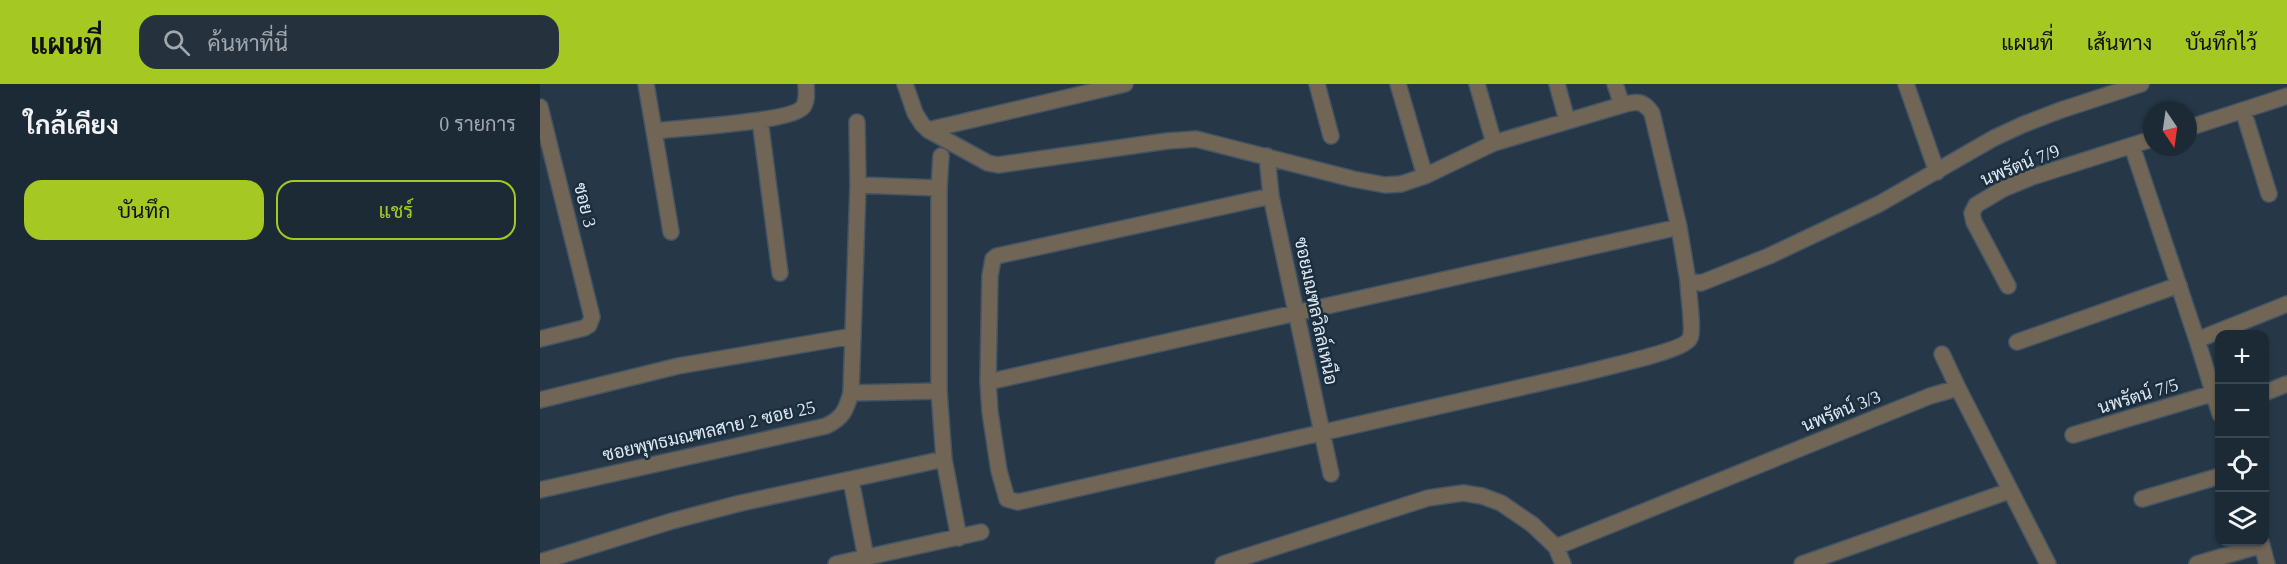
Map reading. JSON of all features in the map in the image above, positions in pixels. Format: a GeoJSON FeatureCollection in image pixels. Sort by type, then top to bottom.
{"type":"FeatureCollection","features":[{"type":"Feature","properties":{"kind":"street"},"geometry":{"type":"LineString","coordinates":[[645,84],[671,232]]}},
{"type":"Feature","properties":{"kind":"street"},"geometry":{"type":"LineString","coordinates":[[654,131],[760,120],[795,113],[803,107],[807,98],[806,84]]}},
{"type":"Feature","properties":{"kind":"street"},"geometry":{"type":"LineString","coordinates":[[905,84],[915,113],[928,130],[988,163],[998,165],[1182,139],[1196,139],[1385,185],[1401,184],[1425,176],[1494,143],[1635,101],[1642,102],[1652,113],[1679,227],[1688,281],[1691,335],[1686,343],[1679,347],[1584,373],[1018,502],[1007,499],[999,471],[988,382],[990,276],[991,263],[997,256],[1271,196]]}},
{"type":"Feature","properties":{"kind":"street"},"geometry":{"type":"LineString","coordinates":[[928,130],[1125,84]]}},
{"type":"Feature","properties":{"kind":"street"},"geometry":{"type":"LineString","coordinates":[[1317,84],[1331,136]]}},
{"type":"Feature","properties":{"kind":"street"},"geometry":{"type":"LineString","coordinates":[[1398,84],[1425,176]]}},
{"type":"Feature","properties":{"kind":"street"},"geometry":{"type":"LineString","coordinates":[[1477,84],[1494,143]]}},
{"type":"Feature","properties":{"kind":"street"},"geometry":{"type":"LineString","coordinates":[[1557,84],[1567,120]]}},
{"type":"Feature","properties":{"kind":"street"},"geometry":{"type":"LineString","coordinates":[[1615,84],[1622,105]]}},
{"type":"Feature","properties":{"kind":"street"},"geometry":{"type":"LineString","coordinates":[[1906,84],[1937,172]]}},
{"type":"Feature","properties":{"kind":"street"},"geometry":{"type":"LineString","coordinates":[[1688,281],[1701,283],[1749,265],[1879,204],[1994,138],[2022,125],[2141,84]]}},
{"type":"Feature","properties":{"kind":"street"},"geometry":{"type":"LineString","coordinates":[[2197,125],[2287,96]]}},
{"type":"Feature","properties":{"kind":"street","name":"ซอย 3"},"geometry":{"type":"LineString","coordinates":[[540,107],[592,312],[591,321],[584,328],[540,339]]}},
{"type":"Feature","properties":{"kind":"street"},"geometry":{"type":"LineString","coordinates":[[2242,110],[2269,194]]}},
{"type":"Feature","properties":{"kind":"street"},"geometry":{"type":"LineString","coordinates":[[760,120],[780,273]]}},
{"type":"Feature","properties":{"kind":"street","name":"ซอยพุทธมณฑลสาย 2 ซอย 25"},"geometry":{"type":"LineString","coordinates":[[540,490],[826,426],[838,420],[846,412],[851,393],[858,185],[857,122]]}},
{"type":"Feature","properties":{"kind":"street"},"geometry":{"type":"LineString","coordinates":[[2143,143],[2132,146],[2215,397]]}},
{"type":"Feature","properties":{"kind":"street","name":"นพรัตน์ 7/9"},"geometry":{"type":"LineString","coordinates":[[2008,286],[1974,222],[1972,213],[1976,205],[2003,189],[2032,177],[2132,146]]}},
{"type":"Feature","properties":{"kind":"street"},"geometry":{"type":"LineString","coordinates":[[941,156],[939,391],[945,459],[960,538]]}},
{"type":"Feature","properties":{"kind":"street","name":"ซอยมณฑลวิลล์เหนือ"},"geometry":{"type":"LineString","coordinates":[[1267,156],[1271,196],[1331,474]]}},
{"type":"Feature","properties":{"kind":"street"},"geometry":{"type":"LineString","coordinates":[[858,185],[939,188]]}},
{"type":"Feature","properties":{"kind":"street"},"geometry":{"type":"LineString","coordinates":[[988,382],[1679,227]]}},
{"type":"Feature","properties":{"kind":"street"},"geometry":{"type":"LineString","coordinates":[[2018,342],[2179,285]]}},
{"type":"Feature","properties":{"kind":"street"},"geometry":{"type":"LineString","coordinates":[[2197,340],[2287,304]]}},
{"type":"Feature","properties":{"kind":"street"},"geometry":{"type":"LineString","coordinates":[[540,400],[678,366],[853,336]]}},
{"type":"Feature","properties":{"kind":"street"},"geometry":{"type":"LineString","coordinates":[[1942,354],[2009,491],[2048,564]]}},
{"type":"Feature","properties":{"kind":"street"},"geometry":{"type":"LineString","coordinates":[[2269,391],[2287,384]]}},
{"type":"Feature","properties":{"kind":"street","name":"นพรัตน์ 3/3"},"geometry":{"type":"LineString","coordinates":[[1556,547],[1930,396],[1958,388]]}},
{"type":"Feature","properties":{"kind":"street"},"geometry":{"type":"LineString","coordinates":[[851,393],[939,391]]}},
{"type":"Feature","properties":{"kind":"street","name":"นพรัตน์ 7/5"},"geometry":{"type":"LineString","coordinates":[[2073,435],[2214,393]]}},
{"type":"Feature","properties":{"kind":"street"},"geometry":{"type":"LineString","coordinates":[[540,562],[672,521],[741,503],[945,459]]}},
{"type":"Feature","properties":{"kind":"street"},"geometry":{"type":"LineString","coordinates":[[2142,500],[2215,478]]}},
{"type":"Feature","properties":{"kind":"street"},"geometry":{"type":"LineString","coordinates":[[850,480],[866,558]]}},
{"type":"Feature","properties":{"kind":"street"},"geometry":{"type":"LineString","coordinates":[[1802,564],[2009,491]]}},
{"type":"Feature","properties":{"kind":"street"},"geometry":{"type":"LineString","coordinates":[[1222,564],[1428,498],[1463,493],[1482,496],[1501,503],[1533,525],[1556,547],[1563,564]]}},
{"type":"Feature","properties":{"kind":"street"},"geometry":{"type":"LineString","coordinates":[[837,564],[960,538],[981,531]]}},
{"type":"Feature","properties":{"kind":"street"},"geometry":{"type":"LineString","coordinates":[[2197,564],[2253,546]]}},
{"type":"Feature","properties":{"kind":"street"},"geometry":{"type":"LineString","coordinates":[[2263,546],[2268,564]]}}]}
